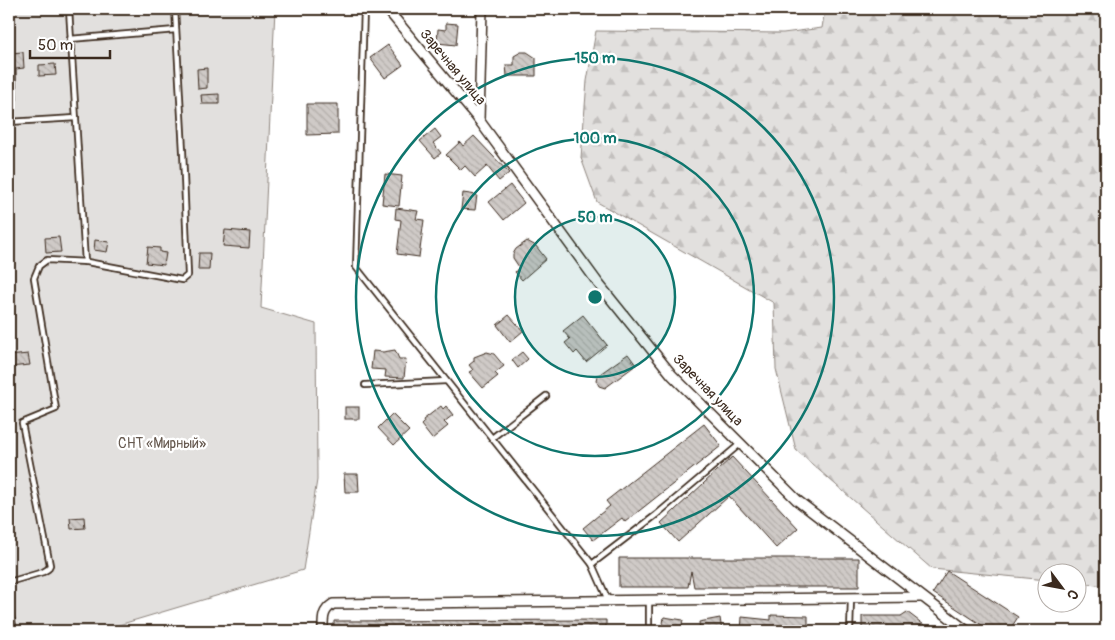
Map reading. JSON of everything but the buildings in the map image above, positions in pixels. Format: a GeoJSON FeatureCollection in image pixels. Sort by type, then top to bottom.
{"type":"FeatureCollection","features":[{"type":"Feature","properties":{"kind":"street","name":"Заречная улица"},"geometry":{"type":"LineString","coordinates":[[387,9],[479,120],[598,283],[672,375],[798,501],[967,631]]}},
{"type":"Feature","properties":{"kind":"street","name":"Заречная улица"},"geometry":{"type":"LineString","coordinates":[[479,120],[482,9]]}},
{"type":"Feature","properties":{"kind":"street"},"geometry":{"type":"LineString","coordinates":[[323,631],[323,613],[333,604],[921,596]]}},
{"type":"Feature","properties":{"kind":"lane"},"geometry":{"type":"LineString","coordinates":[[69,9],[85,262]]}},
{"type":"Feature","properties":{"kind":"lane"},"geometry":{"type":"LineString","coordinates":[[9,582],[44,572],[50,565],[22,423],[56,409],[34,278],[39,266],[47,260],[85,262],[182,280],[188,275],[175,9]]}},
{"type":"Feature","properties":{"kind":"lane"},"geometry":{"type":"LineString","coordinates":[[364,9],[356,267],[592,564],[608,600]]}},
{"type":"Feature","properties":{"kind":"lane"},"geometry":{"type":"LineString","coordinates":[[70,39],[176,30]]}},
{"type":"Feature","properties":{"kind":"lane"},"geometry":{"type":"LineString","coordinates":[[9,122],[76,118]]}},
{"type":"Feature","properties":{"kind":"lane"},"geometry":{"type":"LineString","coordinates":[[365,385],[446,381]]}},
{"type":"Feature","properties":{"kind":"lane"},"geometry":{"type":"LineString","coordinates":[[492,438],[546,396]]}},
{"type":"Feature","properties":{"kind":"lane"},"geometry":{"type":"LineString","coordinates":[[592,564],[656,515],[740,444]]}},
{"type":"Feature","properties":{"kind":"lane"},"geometry":{"type":"LineString","coordinates":[[850,631],[851,598]]}},
{"type":"Feature","properties":{"kind":"lane"},"geometry":{"type":"LineString","coordinates":[[649,600],[649,631]]}},
{"type":"Feature","properties":{"kind":"lane"},"geometry":{"type":"LineString","coordinates":[[9,608],[13,626]]}},
{"type":"Feature","properties":{"kind":"green space","name":"СНТ «Мирный»"},"geometry":{"type":"Polygon","coordinates":[[[9,9],[275,9],[261,308],[316,324],[317,480],[303,570],[112,627],[106,631],[9,631],[9,9]]]}},
{"type":"Feature","properties":{"kind":"green space"},"geometry":{"type":"Polygon","coordinates":[[[825,9],[1106,9],[1106,586],[1088,584],[1088,562],[1038,562],[1038,579],[932,569],[796,450],[776,369],[774,303],[597,202],[581,158],[587,81],[596,31],[783,33],[822,28],[825,9]]]}}]}
